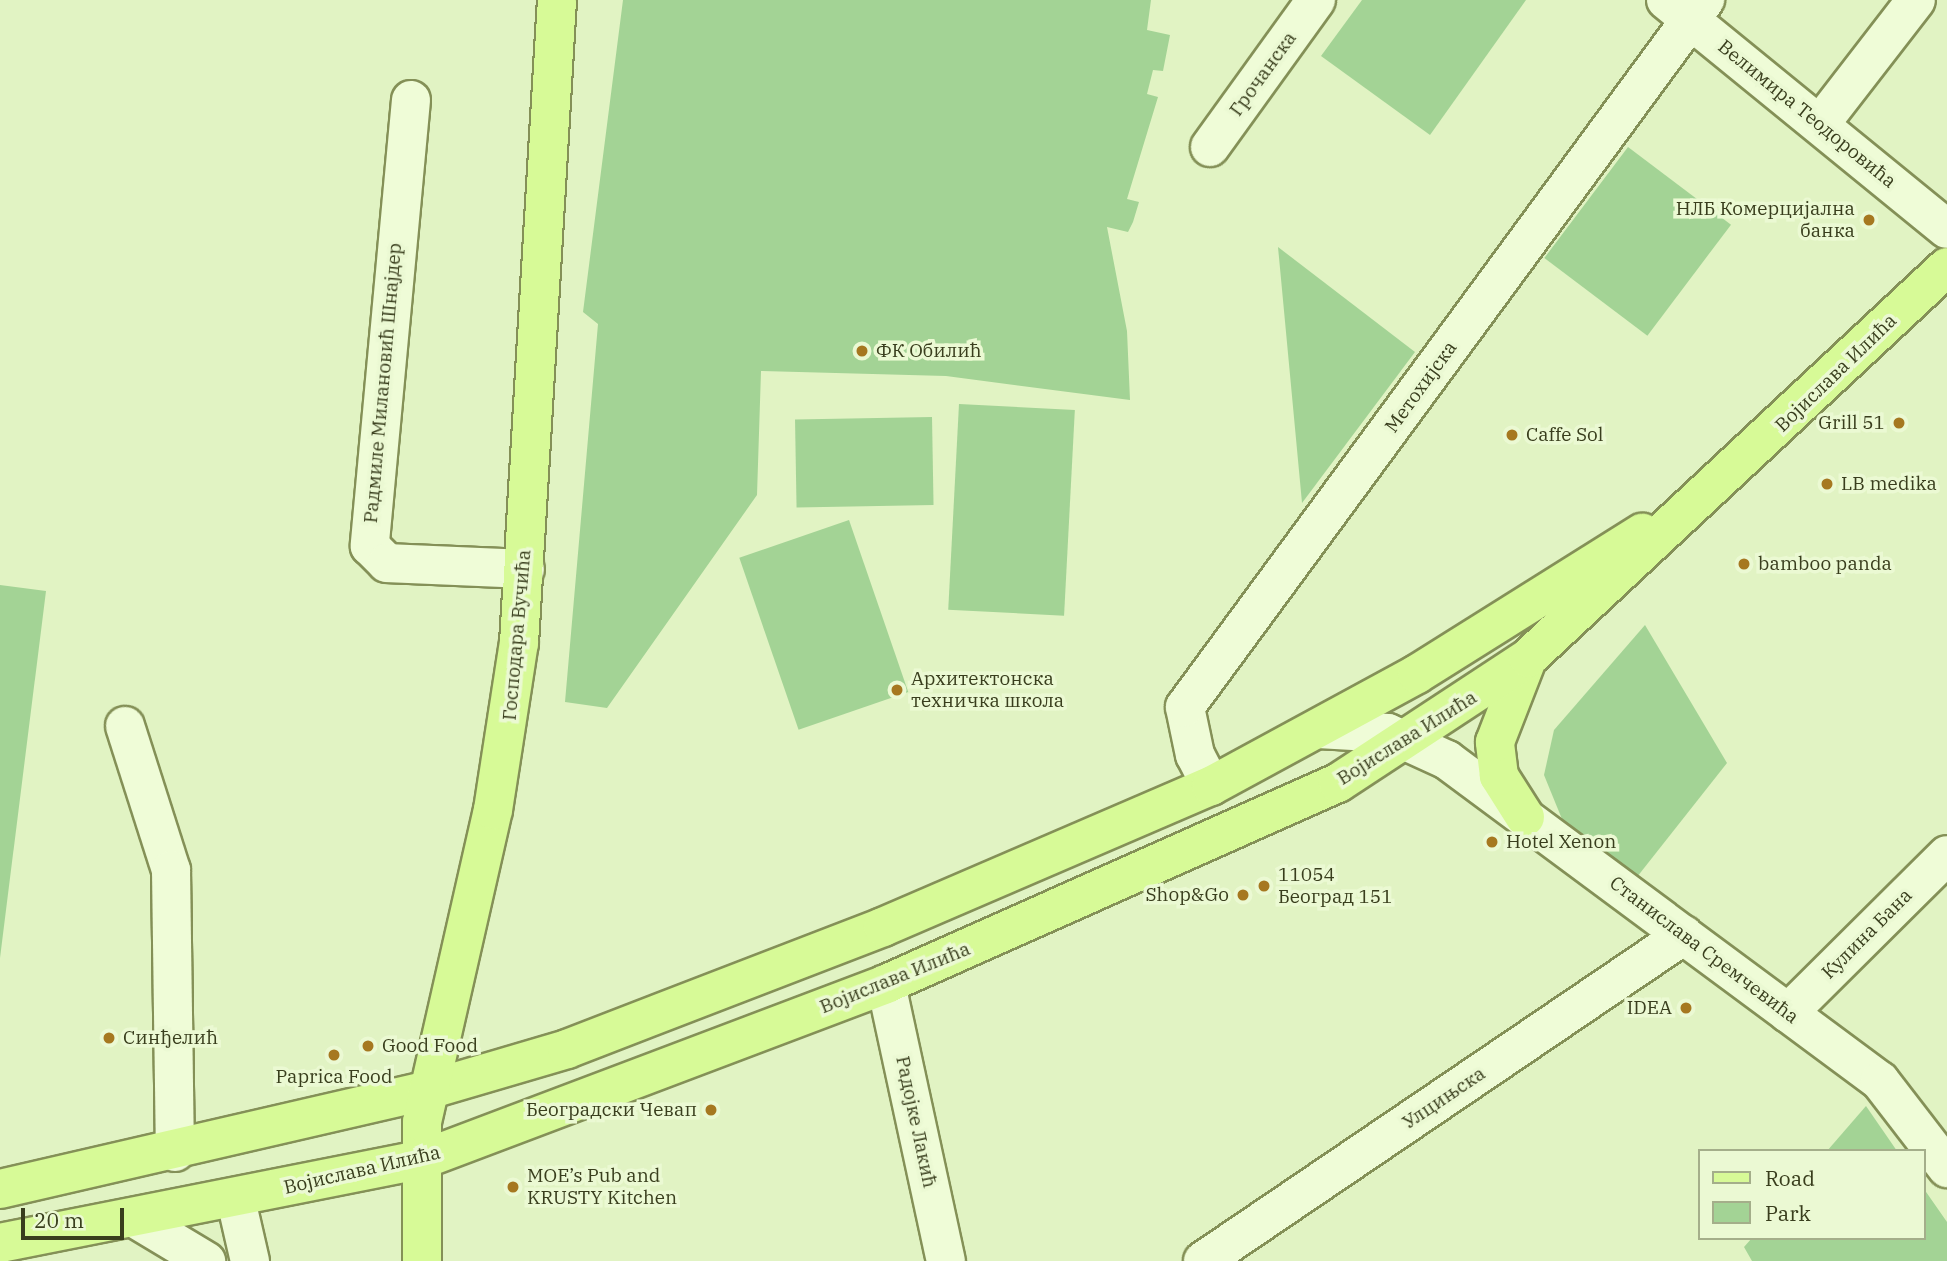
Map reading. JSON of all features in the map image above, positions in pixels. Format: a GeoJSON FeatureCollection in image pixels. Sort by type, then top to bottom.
{"type":"FeatureCollection","features":[{"type":"Feature","properties":{"kind":"main road","name":"Господара Вучића"},"geometry":{"type":"LineString","coordinates":[[422,1261],[421,1160],[428,1090],[508,730],[525,569],[557,0]]}},
{"type":"Feature","properties":{"kind":"main road","name":"Војислава Илића"},"geometry":{"type":"LineString","coordinates":[[0,1243],[236,1200],[421,1160],[886,984],[1181,856],[1338,783],[1411,740],[1528,658],[1947,267]]}},
{"type":"Feature","properties":{"kind":"main road","name":"Војислава Илића"},"geometry":{"type":"LineString","coordinates":[[0,1189],[175,1152],[428,1090],[567,1049],[883,927],[1211,786],[1318,729],[1692,505]]}},
{"type":"Feature","properties":{"kind":"main road"},"geometry":{"type":"LineString","coordinates":[[1525,817],[1499,776],[1495,742],[1528,658]]}},
{"type":"Feature","properties":{"kind":"street","name":"Грочанска"},"geometry":{"type":"LineString","coordinates":[[1210,147],[1316,0]]}},
{"type":"Feature","properties":{"kind":"street"},"geometry":{"type":"LineString","coordinates":[[1821,123],[1916,0]]}},
{"type":"Feature","properties":{"kind":"street","name":"Велимира Теодоровића"},"geometry":{"type":"LineString","coordinates":[[1687,6],[1947,229]]}},
{"type":"Feature","properties":{"kind":"street","name":"Метохијска"},"geometry":{"type":"LineString","coordinates":[[1211,786],[1195,755],[1185,707],[1687,6]]}},
{"type":"Feature","properties":{"kind":"street","name":"Радмиле Милановић Шнајдер"},"geometry":{"type":"LineString","coordinates":[[411,100],[370,546],[387,563],[525,569]]}},
{"type":"Feature","properties":{"kind":"street"},"geometry":{"type":"LineString","coordinates":[[125,726],[172,870],[175,1152]]}},
{"type":"Feature","properties":{"kind":"street","name":"Станислава Сремчевића"},"geometry":{"type":"LineString","coordinates":[[1318,729],[1349,727],[1411,740],[1525,817],[1889,1089],[1947,1168]]}},
{"type":"Feature","properties":{"kind":"street","name":"Кулина Бана"},"geometry":{"type":"LineString","coordinates":[[1788,1013],[1947,855]]}},
{"type":"Feature","properties":{"kind":"street","name":"Улцињска"},"geometry":{"type":"LineString","coordinates":[[1203,1261],[1684,935]]}},
{"type":"Feature","properties":{"kind":"street","name":"Радојке Лакић"},"geometry":{"type":"LineString","coordinates":[[886,984],[946,1261]]}},
{"type":"Feature","properties":{"kind":"street"},"geometry":{"type":"LineString","coordinates":[[236,1200],[250,1261]]}},
{"type":"Feature","properties":{"kind":"street"},"geometry":{"type":"LineString","coordinates":[[136,1219],[206,1261]]}},
{"type":"Feature","properties":{"kind":"green space","name":"ФК Обилић"},"geometry":{"type":"Polygon","coordinates":[[[623,0],[1151,0],[1147,30],[1170,35],[1163,71],[1153,70],[1147,94],[1158,97],[1127,199],[1139,202],[1133,222],[1128,232],[1107,227],[1127,331],[1130,400],[946,376],[761,371],[757,495],[607,708],[565,702],[598,324],[583,312],[623,0]]]}},
{"type":"Feature","properties":{"kind":"green space"},"geometry":{"type":"Polygon","coordinates":[[[1362,0],[1526,0],[1430,135],[1321,56],[1362,0]]]}},
{"type":"Feature","properties":{"kind":"green space"},"geometry":{"type":"Polygon","coordinates":[[[1628,147],[1731,225],[1647,336],[1544,258],[1628,147]]]}},
{"type":"Feature","properties":{"kind":"green space"},"geometry":{"type":"Polygon","coordinates":[[[1278,247],[1415,352],[1302,503],[1278,247]]]}},
{"type":"Feature","properties":{"kind":"green space"},"geometry":{"type":"Polygon","coordinates":[[[959,404],[1075,410],[1064,616],[948,610],[959,404]]]}},
{"type":"Feature","properties":{"kind":"green space"},"geometry":{"type":"Polygon","coordinates":[[[932,417],[934,505],[797,507],[795,419],[932,417]]]}},
{"type":"Feature","properties":{"kind":"green space"},"geometry":{"type":"Polygon","coordinates":[[[849,520],[908,692],[799,730],[739,558],[849,520]]]}},
{"type":"Feature","properties":{"kind":"green space"},"geometry":{"type":"Polygon","coordinates":[[[0,585],[46,591],[0,958],[0,585]]]}},
{"type":"Feature","properties":{"kind":"green space"},"geometry":{"type":"Polygon","coordinates":[[[1645,625],[1727,763],[1637,877],[1564,824],[1544,775],[1554,730],[1645,625]]]}},
{"type":"Feature","properties":{"kind":"green space"},"geometry":{"type":"Polygon","coordinates":[[[1866,1106],[1896,1149],[1829,1149],[1866,1106]]]}},
{"type":"Feature","properties":{"kind":"green space"},"geometry":{"type":"Polygon","coordinates":[[[1926,1192],[1947,1222],[1947,1261],[1752,1261],[1744,1247],[1750,1240],[1926,1240],[1926,1192]]]}},
{"type":"Feature","properties":{"kind":"place","name":"НЛБ Комерцијална банка"},"geometry":{"type":"Point","coordinates":[1869,220]}},
{"type":"Feature","properties":{"kind":"place","name":"ФК Обилић"},"geometry":{"type":"Point","coordinates":[862,351]}},
{"type":"Feature","properties":{"kind":"place","name":"Grill 51"},"geometry":{"type":"Point","coordinates":[1899,423]}},
{"type":"Feature","properties":{"kind":"place","name":"Caffe Sol"},"geometry":{"type":"Point","coordinates":[1512,435]}},
{"type":"Feature","properties":{"kind":"place","name":"LB medika"},"geometry":{"type":"Point","coordinates":[1827,484]}},
{"type":"Feature","properties":{"kind":"place","name":"bamboo panda"},"geometry":{"type":"Point","coordinates":[1744,564]}},
{"type":"Feature","properties":{"kind":"place","name":"Архитектонска техничка школа"},"geometry":{"type":"Point","coordinates":[897,690]}},
{"type":"Feature","properties":{"kind":"place","name":"Hotel Xenon"},"geometry":{"type":"Point","coordinates":[1492,842]}},
{"type":"Feature","properties":{"kind":"place","name":"11054 Београд 151"},"geometry":{"type":"Point","coordinates":[1264,886]}},
{"type":"Feature","properties":{"kind":"place","name":"Shop&Go"},"geometry":{"type":"Point","coordinates":[1243,895]}},
{"type":"Feature","properties":{"kind":"place","name":"IDEA"},"geometry":{"type":"Point","coordinates":[1686,1008]}},
{"type":"Feature","properties":{"kind":"place","name":"Синђелић"},"geometry":{"type":"Point","coordinates":[109,1038]}},
{"type":"Feature","properties":{"kind":"place","name":"Good Food"},"geometry":{"type":"Point","coordinates":[368,1046]}},
{"type":"Feature","properties":{"kind":"place","name":"Paprica Food"},"geometry":{"type":"Point","coordinates":[334,1055]}},
{"type":"Feature","properties":{"kind":"place","name":"Београдски Чевап"},"geometry":{"type":"Point","coordinates":[711,1110]}},
{"type":"Feature","properties":{"kind":"place","name":"MOE’s Pub and KRUSTY Kitchen"},"geometry":{"type":"Point","coordinates":[513,1187]}}]}
